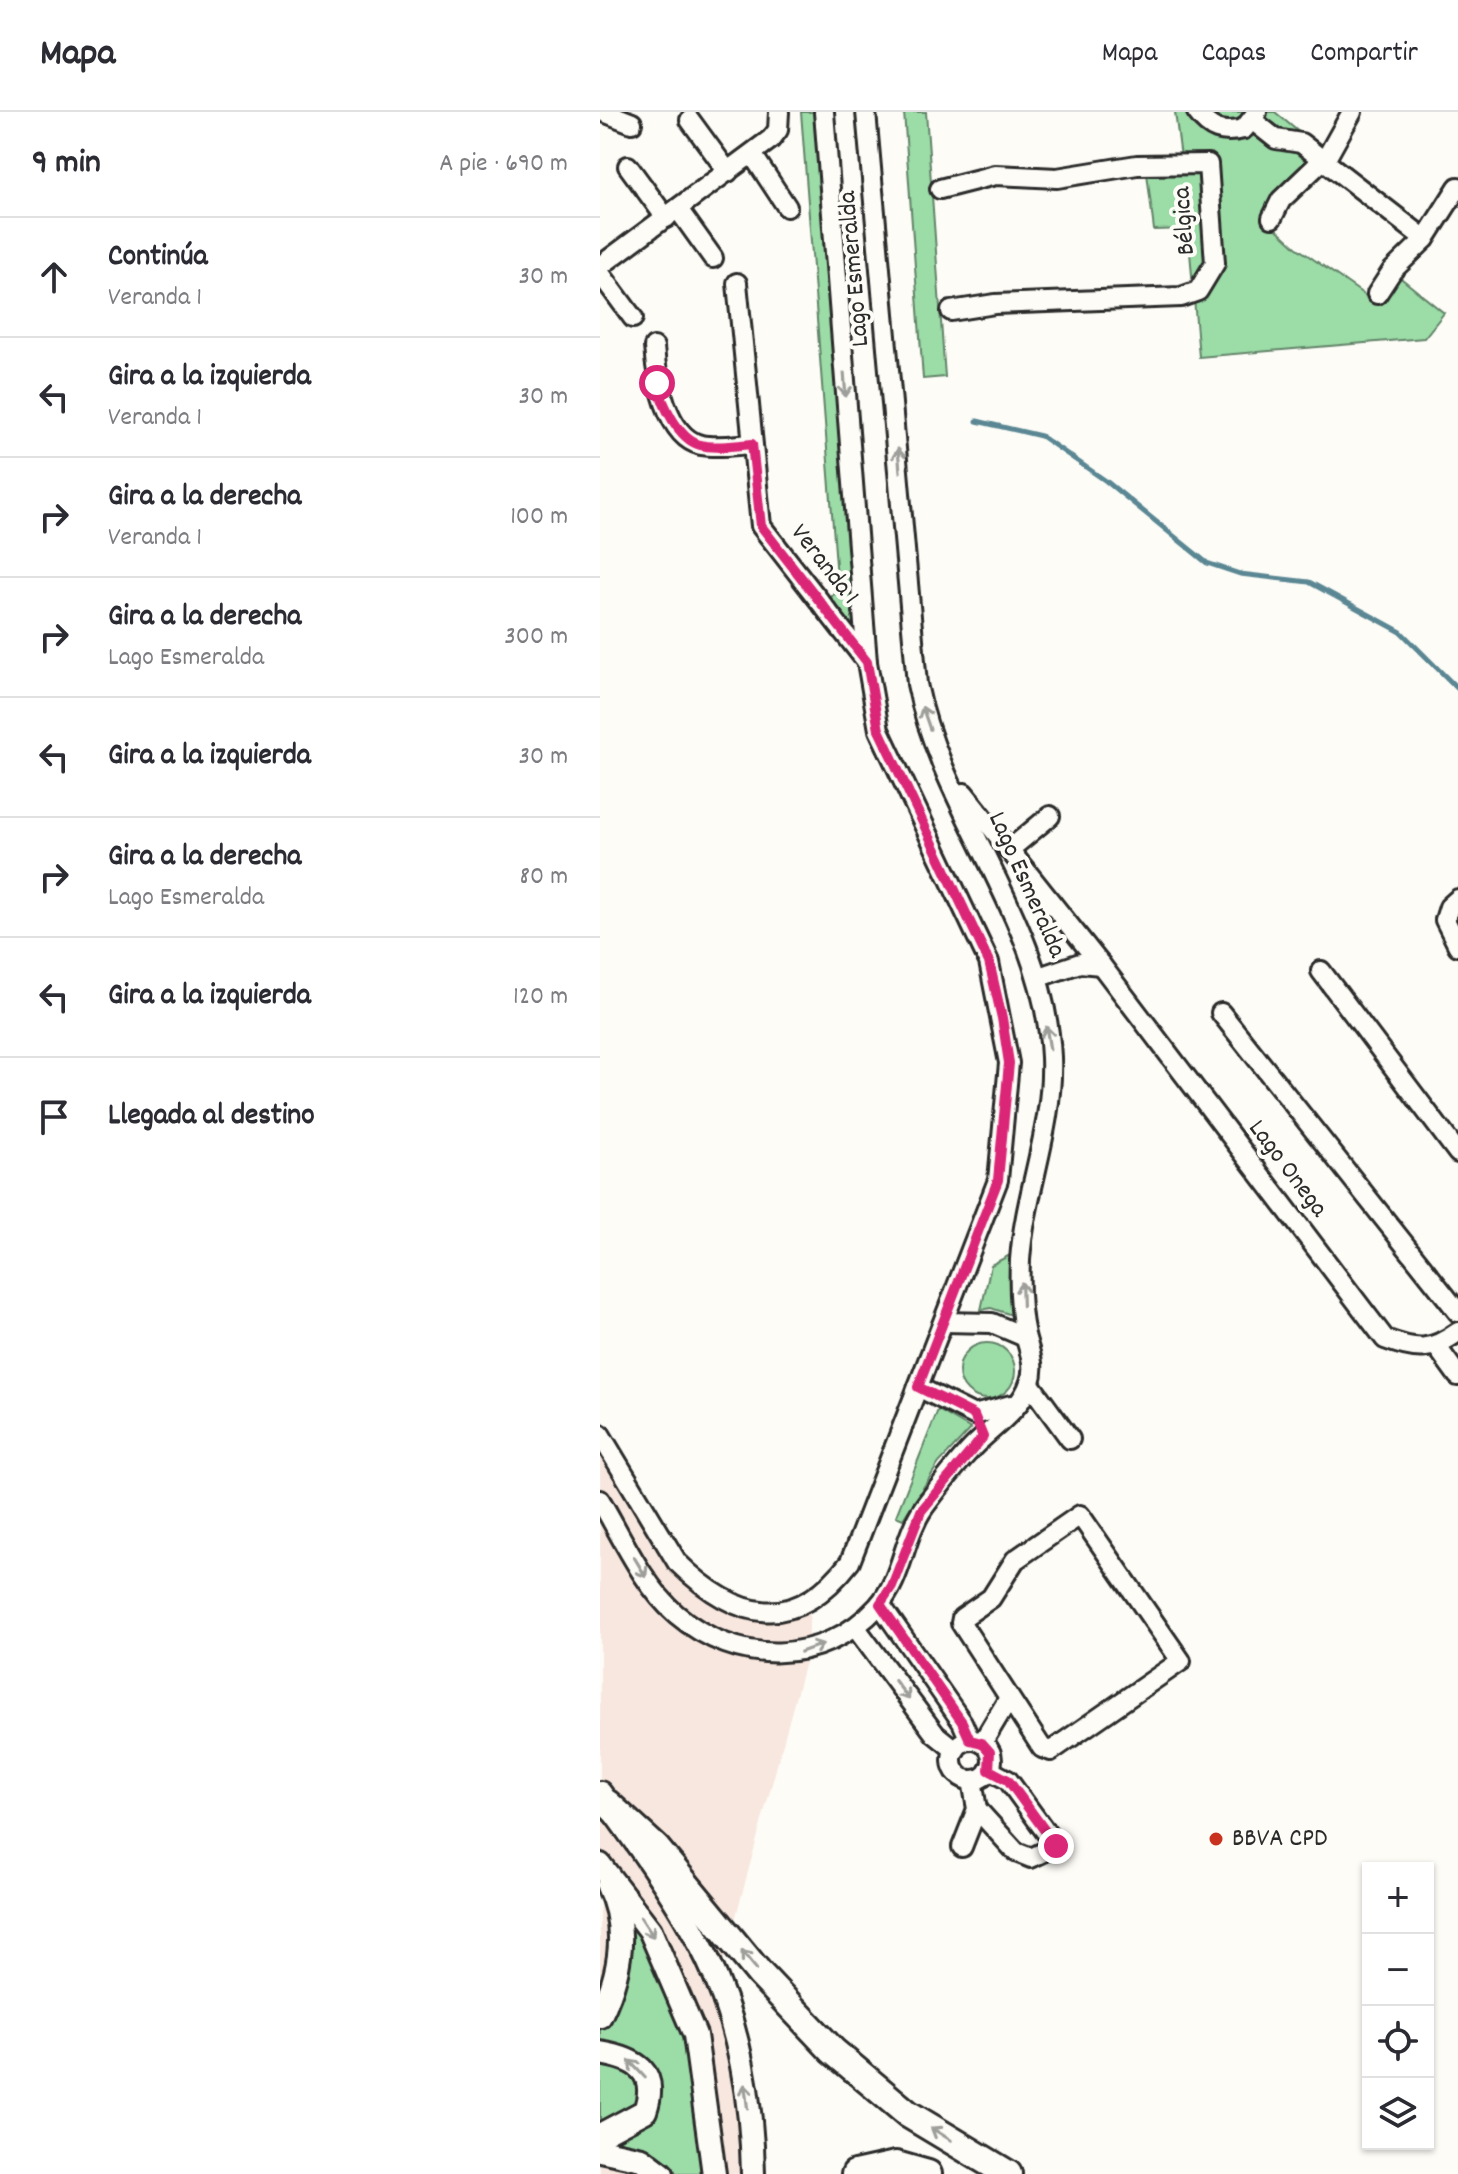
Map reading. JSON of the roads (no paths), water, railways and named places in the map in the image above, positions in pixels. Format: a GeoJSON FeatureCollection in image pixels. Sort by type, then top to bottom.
{"type":"FeatureCollection","features":[{"type":"Feature","properties":{"kind":"highway"},"geometry":{"type":"LineString","coordinates":[[604,1798],[656,1848],[760,1974],[833,2051],[908,2114],[1008,2174]]}},
{"type":"Feature","properties":{"kind":"highway"},"geometry":{"type":"LineString","coordinates":[[855,2174],[896,2165],[928,2174]]}},
{"type":"Feature","properties":{"kind":"main road"},"geometry":{"type":"LineString","coordinates":[[604,1798],[708,1959],[730,2022],[742,2069],[753,2174]]}},
{"type":"Feature","properties":{"kind":"main road"},"geometry":{"type":"LineString","coordinates":[[600,1868],[617,1904],[620,1941],[618,1976],[600,2016]]}},
{"type":"Feature","properties":{"kind":"main road"},"geometry":{"type":"LineString","coordinates":[[600,1868],[650,1930],[695,2035],[714,2174]]}},
{"type":"Feature","properties":{"kind":"main road"},"geometry":{"type":"LineString","coordinates":[[600,2053],[625,2057],[639,2065],[650,2084],[651,2095],[645,2111],[600,2135]]}},
{"type":"Feature","properties":{"kind":"main road"},"geometry":{"type":"LineString","coordinates":[[600,2150],[642,2159],[662,2174]]}},
{"type":"Feature","properties":{"kind":"street"},"geometry":{"type":"LineString","coordinates":[[604,112],[632,123]]}},
{"type":"Feature","properties":{"kind":"street"},"geometry":{"type":"LineString","coordinates":[[600,266],[752,154],[778,130],[779,112]]}},
{"type":"Feature","properties":{"kind":"street","name":"Lago Esmeralda"},"geometry":{"type":"LineString","coordinates":[[600,1434],[677,1562],[707,1588],[729,1601],[778,1612],[810,1603],[836,1581],[850,1562],[998,1180],[1009,1063],[989,962],[884,743],[867,662],[824,112]]}},
{"type":"Feature","properties":{"kind":"street","name":"Lago Esmeralda"},"geometry":{"type":"LineString","coordinates":[[866,112],[922,712],[1039,977],[1050,1052],[1052,1098],[1020,1260],[1025,1337],[1033,1368],[1030,1384]]}},
{"type":"Feature","properties":{"kind":"street"},"geometry":{"type":"LineString","coordinates":[[1197,112],[1206,125],[1222,132],[1244,129],[1254,116],[1276,139],[1301,143],[1425,239]]}},
{"type":"Feature","properties":{"kind":"street"},"geometry":{"type":"LineString","coordinates":[[1272,218],[1281,200],[1323,161],[1352,112]]}},
{"type":"Feature","properties":{"kind":"street"},"geometry":{"type":"LineString","coordinates":[[690,120],[728,172]]}},
{"type":"Feature","properties":{"kind":"street"},"geometry":{"type":"LineString","coordinates":[[1208,164],[1222,132]]}},
{"type":"Feature","properties":{"kind":"street"},"geometry":{"type":"LineString","coordinates":[[752,154],[787,207]]}},
{"type":"Feature","properties":{"kind":"street","name":"Bélgica"},"geometry":{"type":"LineString","coordinates":[[940,189],[995,175],[1057,178],[1137,165],[1208,164],[1215,263],[1198,291],[1181,297],[995,304],[951,311]]}},
{"type":"Feature","properties":{"kind":"street"},"geometry":{"type":"LineString","coordinates":[[628,166],[713,258]]}},
{"type":"Feature","properties":{"kind":"street"},"geometry":{"type":"LineString","coordinates":[[1377,294],[1392,271],[1425,239],[1458,187]]}},
{"type":"Feature","properties":{"kind":"street"},"geometry":{"type":"LineString","coordinates":[[600,273],[633,318]]}},
{"type":"Feature","properties":{"kind":"street","name":"Veranda 1"},"geometry":{"type":"LineString","coordinates":[[737,283],[761,526],[867,662]]}},
{"type":"Feature","properties":{"kind":"street"},"geometry":{"type":"LineString","coordinates":[[654,347],[660,395],[689,439],[705,446],[752,444]]}},
{"type":"Feature","properties":{"kind":"street","name":"Lago Onega"},"geometry":{"type":"LineString","coordinates":[[945,769],[1101,965],[1385,1339],[1408,1348],[1437,1347]]}},
{"type":"Feature","properties":{"kind":"street"},"geometry":{"type":"LineString","coordinates":[[1009,850],[1050,816]]}},
{"type":"Feature","properties":{"kind":"street"},"geometry":{"type":"LineString","coordinates":[[1458,899],[1449,907],[1445,920],[1458,946]]}},
{"type":"Feature","properties":{"kind":"street"},"geometry":{"type":"LineString","coordinates":[[1039,977],[1080,963],[1101,965]]}},
{"type":"Feature","properties":{"kind":"street"},"geometry":{"type":"LineString","coordinates":[[1321,971],[1458,1153]]}},
{"type":"Feature","properties":{"kind":"street"},"geometry":{"type":"LineString","coordinates":[[1221,1013],[1455,1303]]}},
{"type":"Feature","properties":{"kind":"street"},"geometry":{"type":"LineString","coordinates":[[944,1322],[992,1323],[1025,1337]]}},
{"type":"Feature","properties":{"kind":"street"},"geometry":{"type":"LineString","coordinates":[[1458,1332],[1437,1347],[1458,1376]]}},
{"type":"Feature","properties":{"kind":"street"},"geometry":{"type":"LineString","coordinates":[[600,1500],[646,1577],[675,1613],[716,1641],[766,1655],[808,1651],[856,1628],[880,1604],[892,1586],[921,1511],[983,1437],[1020,1401],[1030,1384],[1070,1439]]}},
{"type":"Feature","properties":{"kind":"street"},"geometry":{"type":"LineString","coordinates":[[918,1387],[974,1415],[1020,1401]]}},
{"type":"Feature","properties":{"kind":"street"},"geometry":{"type":"LineString","coordinates":[[974,1415],[983,1437]]}},
{"type":"Feature","properties":{"kind":"street"},"geometry":{"type":"LineString","coordinates":[[1080,1515],[1181,1661],[1051,1751],[1042,1748],[1009,1698],[961,1623],[962,1618],[991,1598],[1015,1560],[1080,1515]]}},
{"type":"Feature","properties":{"kind":"street"},"geometry":{"type":"LineString","coordinates":[[880,1604],[962,1722],[969,1744]]}},
{"type":"Feature","properties":{"kind":"street"},"geometry":{"type":"LineString","coordinates":[[856,1628],[935,1734],[990,1752],[989,1770]]}},
{"type":"Feature","properties":{"kind":"street"},"geometry":{"type":"LineString","coordinates":[[962,1847],[977,1809],[972,1780],[955,1770],[969,1744],[1009,1698]]}},
{"type":"Feature","properties":{"kind":"street"},"geometry":{"type":"LineString","coordinates":[[972,1780],[989,1770]]}},
{"type":"Feature","properties":{"kind":"street"},"geometry":{"type":"LineString","coordinates":[[977,1809],[1016,1852],[1031,1858],[1056,1846],[1008,1780],[989,1770]]}},
{"type":"Feature","properties":{"kind":"waterway"},"geometry":{"type":"LineString","coordinates":[[977,421],[1041,436],[1106,481],[1207,563],[1240,574],[1309,582],[1401,632],[1458,689]]}},
{"type":"Feature","properties":{"kind":"place","name":"BBVA CPD"},"geometry":{"type":"Point","coordinates":[1216,1839]}}]}
